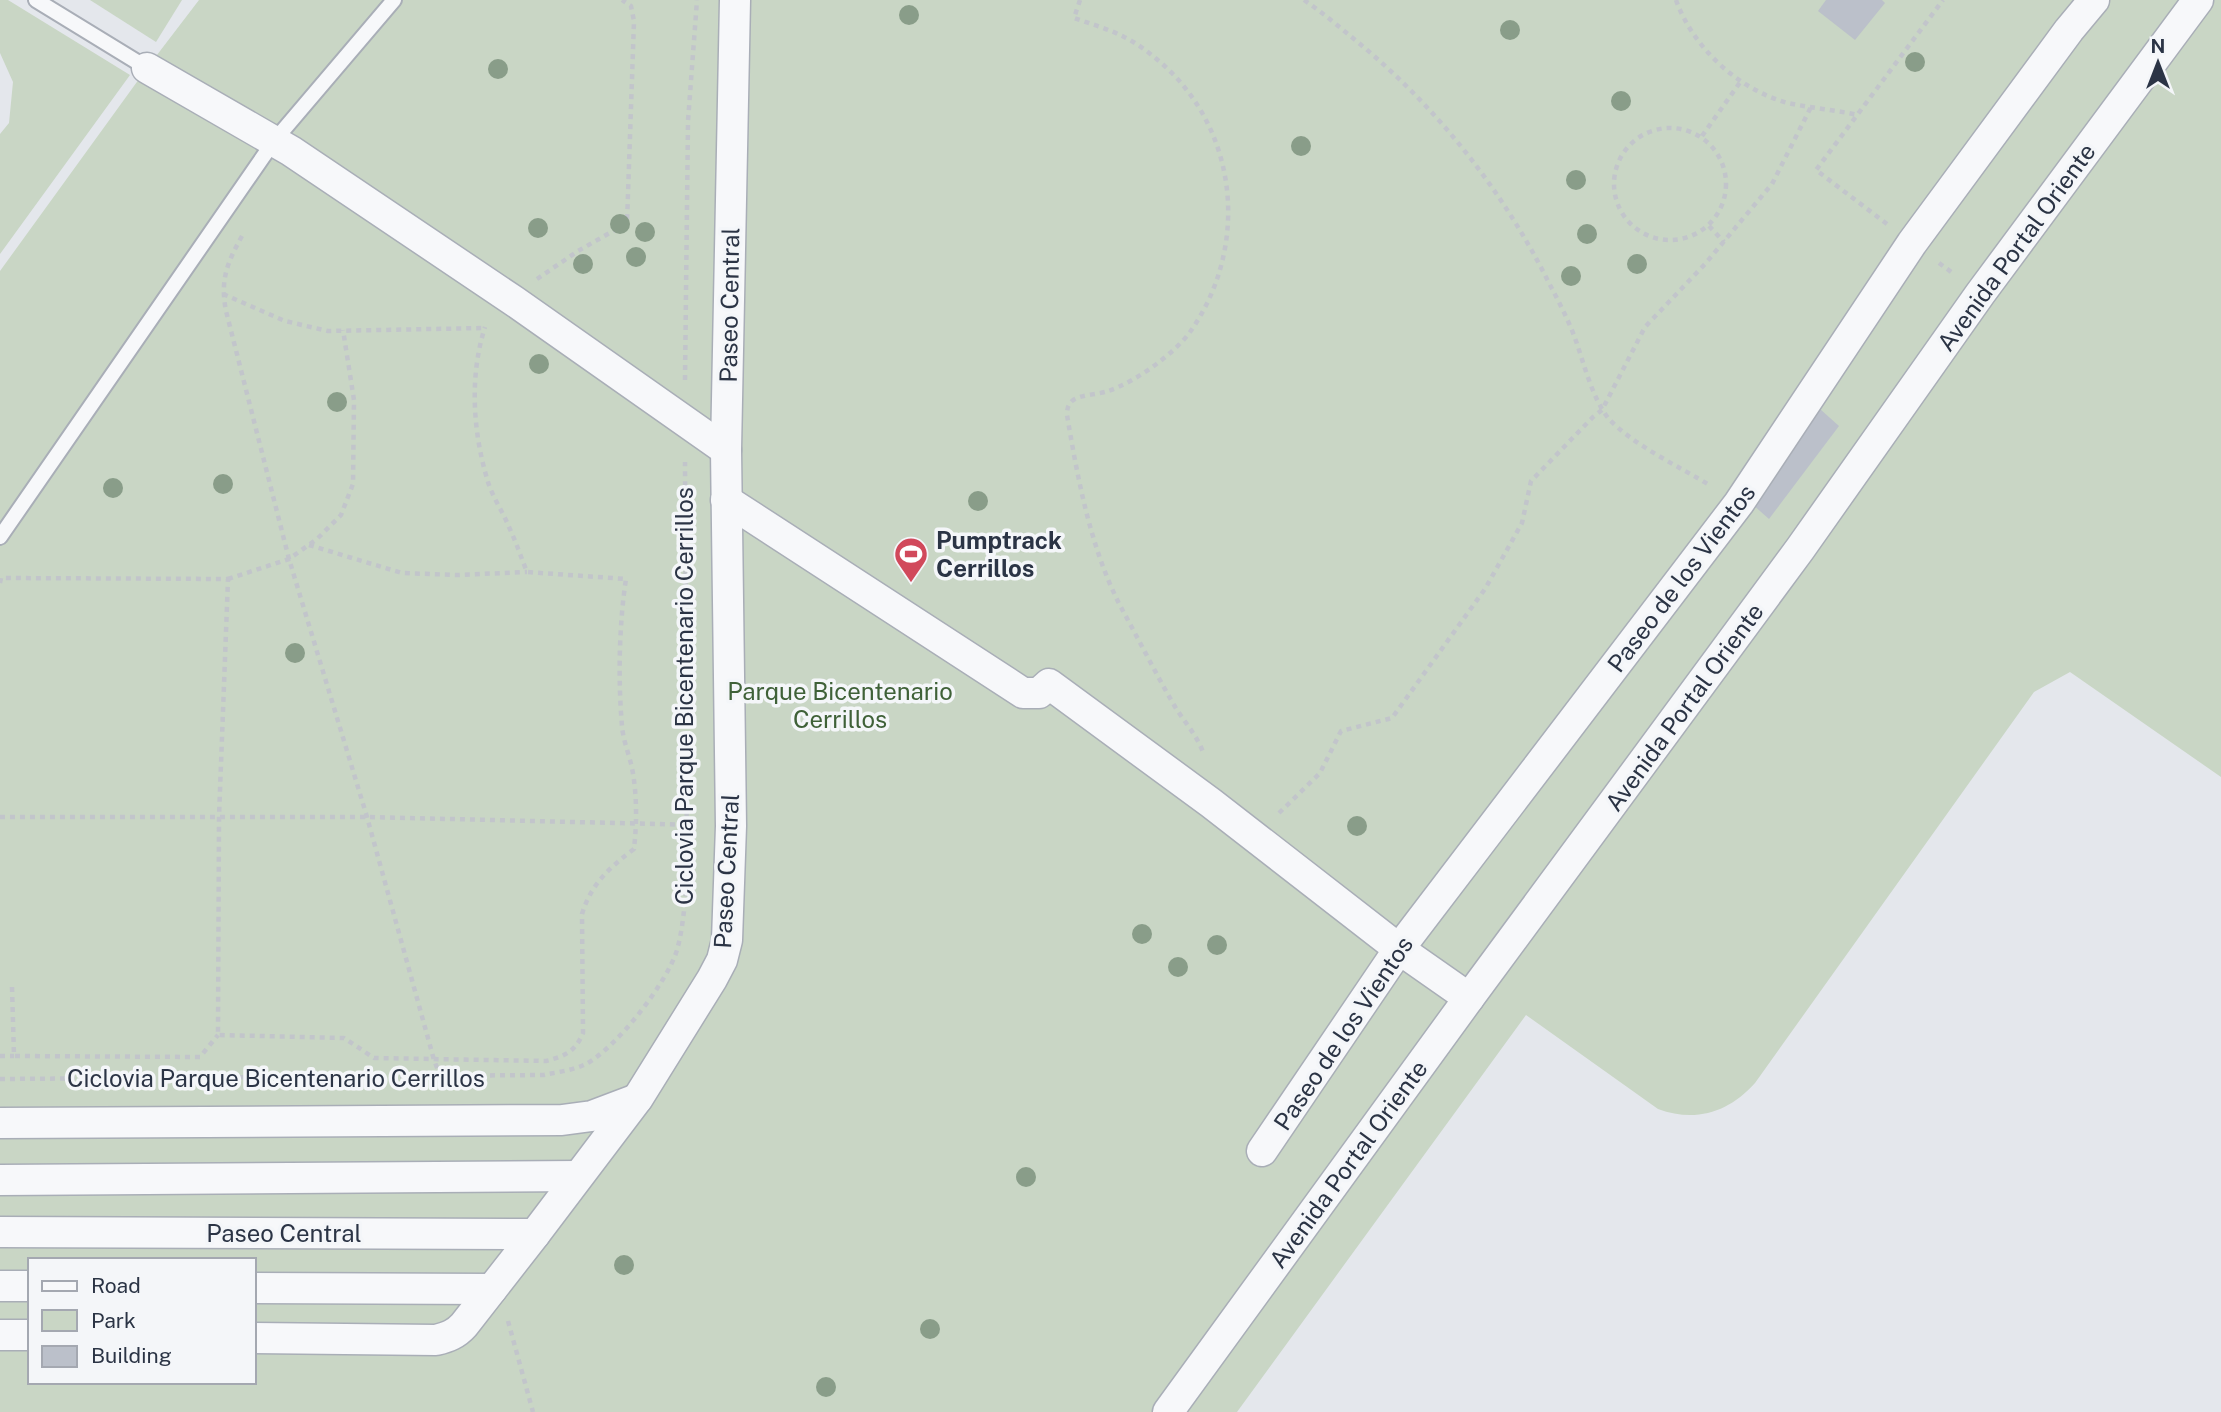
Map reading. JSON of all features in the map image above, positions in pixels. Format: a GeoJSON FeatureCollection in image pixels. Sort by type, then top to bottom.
{"type":"FeatureCollection","features":[{"type":"Feature","properties":{"kind":"street","name":"Paseo Central"},"geometry":{"type":"LineString","coordinates":[[0,1232],[535,1234],[638,1098],[722,960],[729,920],[731,826],[726,450],[735,0]]}},
{"type":"Feature","properties":{"kind":"street","name":"Paseo de los Vientos"},"geometry":{"type":"LineString","coordinates":[[1262,1151],[1399,949],[1740,503],[1912,243],[2094,0]]}},
{"type":"Feature","properties":{"kind":"street","name":"Avenida Portal Oriente"},"geometry":{"type":"LineString","coordinates":[[1168,1412],[1800,548],[1980,294],[2198,0]]}},
{"type":"Feature","properties":{"kind":"street"},"geometry":{"type":"LineString","coordinates":[[147,68],[292,150],[726,450]]}},
{"type":"Feature","properties":{"kind":"street"},"geometry":{"type":"LineString","coordinates":[[726,500],[1023,693],[1039,693],[1049,684],[1211,803],[1399,949],[1469,998]]}},
{"type":"Feature","properties":{"kind":"street"},"geometry":{"type":"LineString","coordinates":[[0,1123],[576,1120],[638,1098]]}},
{"type":"Feature","properties":{"kind":"street"},"geometry":{"type":"LineString","coordinates":[[0,1180],[579,1176]]}},
{"type":"Feature","properties":{"kind":"street"},"geometry":{"type":"LineString","coordinates":[[256,1338],[436,1340],[457,1332],[535,1234]]}},
{"type":"Feature","properties":{"kind":"street"},"geometry":{"type":"LineString","coordinates":[[0,1286],[28,1286]]}},
{"type":"Feature","properties":{"kind":"street"},"geometry":{"type":"LineString","coordinates":[[256,1288],[492,1289]]}},
{"type":"Feature","properties":{"kind":"street"},"geometry":{"type":"LineString","coordinates":[[0,1335],[28,1335]]}},
{"type":"Feature","properties":{"kind":"lane"},"geometry":{"type":"LineString","coordinates":[[36,0],[147,68]]}},
{"type":"Feature","properties":{"kind":"lane"},"geometry":{"type":"LineString","coordinates":[[0,537],[274,141],[394,0]]}},
{"type":"Feature","properties":{"kind":"path"},"geometry":{"type":"LineString","coordinates":[[458,1121],[434,1060],[367,817],[289,559],[223,294],[285,321],[328,331],[475,329],[485,327],[540,276],[627,223],[634,21],[631,6],[622,0]]}},
{"type":"Feature","properties":{"kind":"path","name":"Ciclovia Parque Bicentenario Cerrillos"},"geometry":{"type":"LineString","coordinates":[[0,1079],[544,1075],[586,1064],[613,1042],[636,1017],[668,971],[683,923],[687,885],[685,421],[688,121],[697,0]]}},
{"type":"Feature","properties":{"kind":"path"},"geometry":{"type":"LineString","coordinates":[[1080,0],[1074,18],[1126,37],[1185,87],[1204,115],[1225,172],[1228,218],[1223,257],[1210,295],[1189,333],[1156,364],[1109,391],[1074,400],[1067,408],[1081,488],[1107,573],[1152,665],[1202,748],[1209,771],[1211,803]]}},
{"type":"Feature","properties":{"kind":"path"},"geometry":{"type":"LineString","coordinates":[[1304,0],[1389,68],[1427,106],[1474,162],[1503,202],[1544,274],[1567,319],[1602,410],[1621,432],[1740,503]]}},
{"type":"Feature","properties":{"kind":"path"},"geometry":{"type":"LineString","coordinates":[[1676,0],[1704,49],[1741,81],[1786,102],[1858,115]]}},
{"type":"Feature","properties":{"kind":"path"},"geometry":{"type":"LineString","coordinates":[[1816,170],[1943,0]]}},
{"type":"Feature","properties":{"kind":"path"},"geometry":{"type":"LineString","coordinates":[[1702,136],[1741,81]]}},
{"type":"Feature","properties":{"kind":"path"},"geometry":{"type":"LineString","coordinates":[[1257,839],[1320,773],[1341,731],[1392,718],[1485,589],[1522,523],[1531,481],[1602,410],[1645,327],[1724,242],[1772,184],[1811,107]]}},
{"type":"Feature","properties":{"kind":"path"},"geometry":{"type":"LineString","coordinates":[[1653,130],[1687,130],[1702,136],[1714,149],[1723,164],[1727,180],[1726,197],[1709,226],[1695,236],[1678,240],[1661,240],[1645,235],[1631,226],[1614,197],[1613,180],[1617,164],[1626,149],[1638,137],[1653,130]]}},
{"type":"Feature","properties":{"kind":"path"},"geometry":{"type":"LineString","coordinates":[[1709,226],[1724,242]]}},
{"type":"Feature","properties":{"kind":"path"},"geometry":{"type":"LineString","coordinates":[[485,327],[476,372],[476,428],[489,484],[527,572]]}},
{"type":"Feature","properties":{"kind":"path"},"geometry":{"type":"LineString","coordinates":[[0,579],[228,579],[289,559],[317,539],[341,515],[353,484],[354,400],[343,330]]}},
{"type":"Feature","properties":{"kind":"path"},"geometry":{"type":"LineString","coordinates":[[218,1035],[344,1038],[374,1058],[546,1061],[562,1057],[572,1052],[583,1033],[582,914],[586,899],[599,878],[634,849],[637,822],[632,771],[622,728],[623,600],[626,579],[527,572],[457,575],[402,573],[308,545]]}},
{"type":"Feature","properties":{"kind":"path"},"geometry":{"type":"LineString","coordinates":[[0,1056],[200,1057],[218,1035],[219,817],[228,579]]}},
{"type":"Feature","properties":{"kind":"path"},"geometry":{"type":"LineString","coordinates":[[0,817],[367,817],[731,826]]}},
{"type":"Feature","properties":{"kind":"path"},"geometry":{"type":"LineString","coordinates":[[12,987],[14,1056]]}},
{"type":"Feature","properties":{"kind":"path"},"geometry":{"type":"LineString","coordinates":[[492,1289],[505,1310],[533,1412]]}},
{"type":"Feature","properties":{"kind":"green space"},"geometry":{"type":"Polygon","coordinates":[[[0,0],[8,0],[130,75],[0,254],[0,134],[9,123],[13,82],[0,53],[0,0]]]}},
{"type":"Feature","properties":{"kind":"green space"},"geometry":{"type":"Polygon","coordinates":[[[90,0],[182,0],[156,42],[90,0]]]}},
{"type":"Feature","properties":{"kind":"green space","name":"Parque Bicentenario Cerrillos"},"geometry":{"type":"Polygon","coordinates":[[[199,0],[2221,0],[2221,777],[2070,672],[2034,692],[1755,1083],[1723,1108],[1699,1115],[1658,1109],[1526,1015],[1237,1412],[0,1412],[0,271],[199,0]]]}},
{"type":"Feature","properties":{"kind":"building"},"geometry":{"type":"Polygon","coordinates":[[[1826,0],[1882,0],[1885,3],[1855,40],[1818,11],[1826,0]]]}},
{"type":"Feature","properties":{"kind":"building"},"geometry":{"type":"Polygon","coordinates":[[[1820,409],[1839,426],[1769,519],[1752,504],[1820,409]]]}},
{"type":"Feature","properties":{"kind":"place","name":"Pumptrack Cerrillos"},"geometry":{"type":"Point","coordinates":[911,584]}}]}
